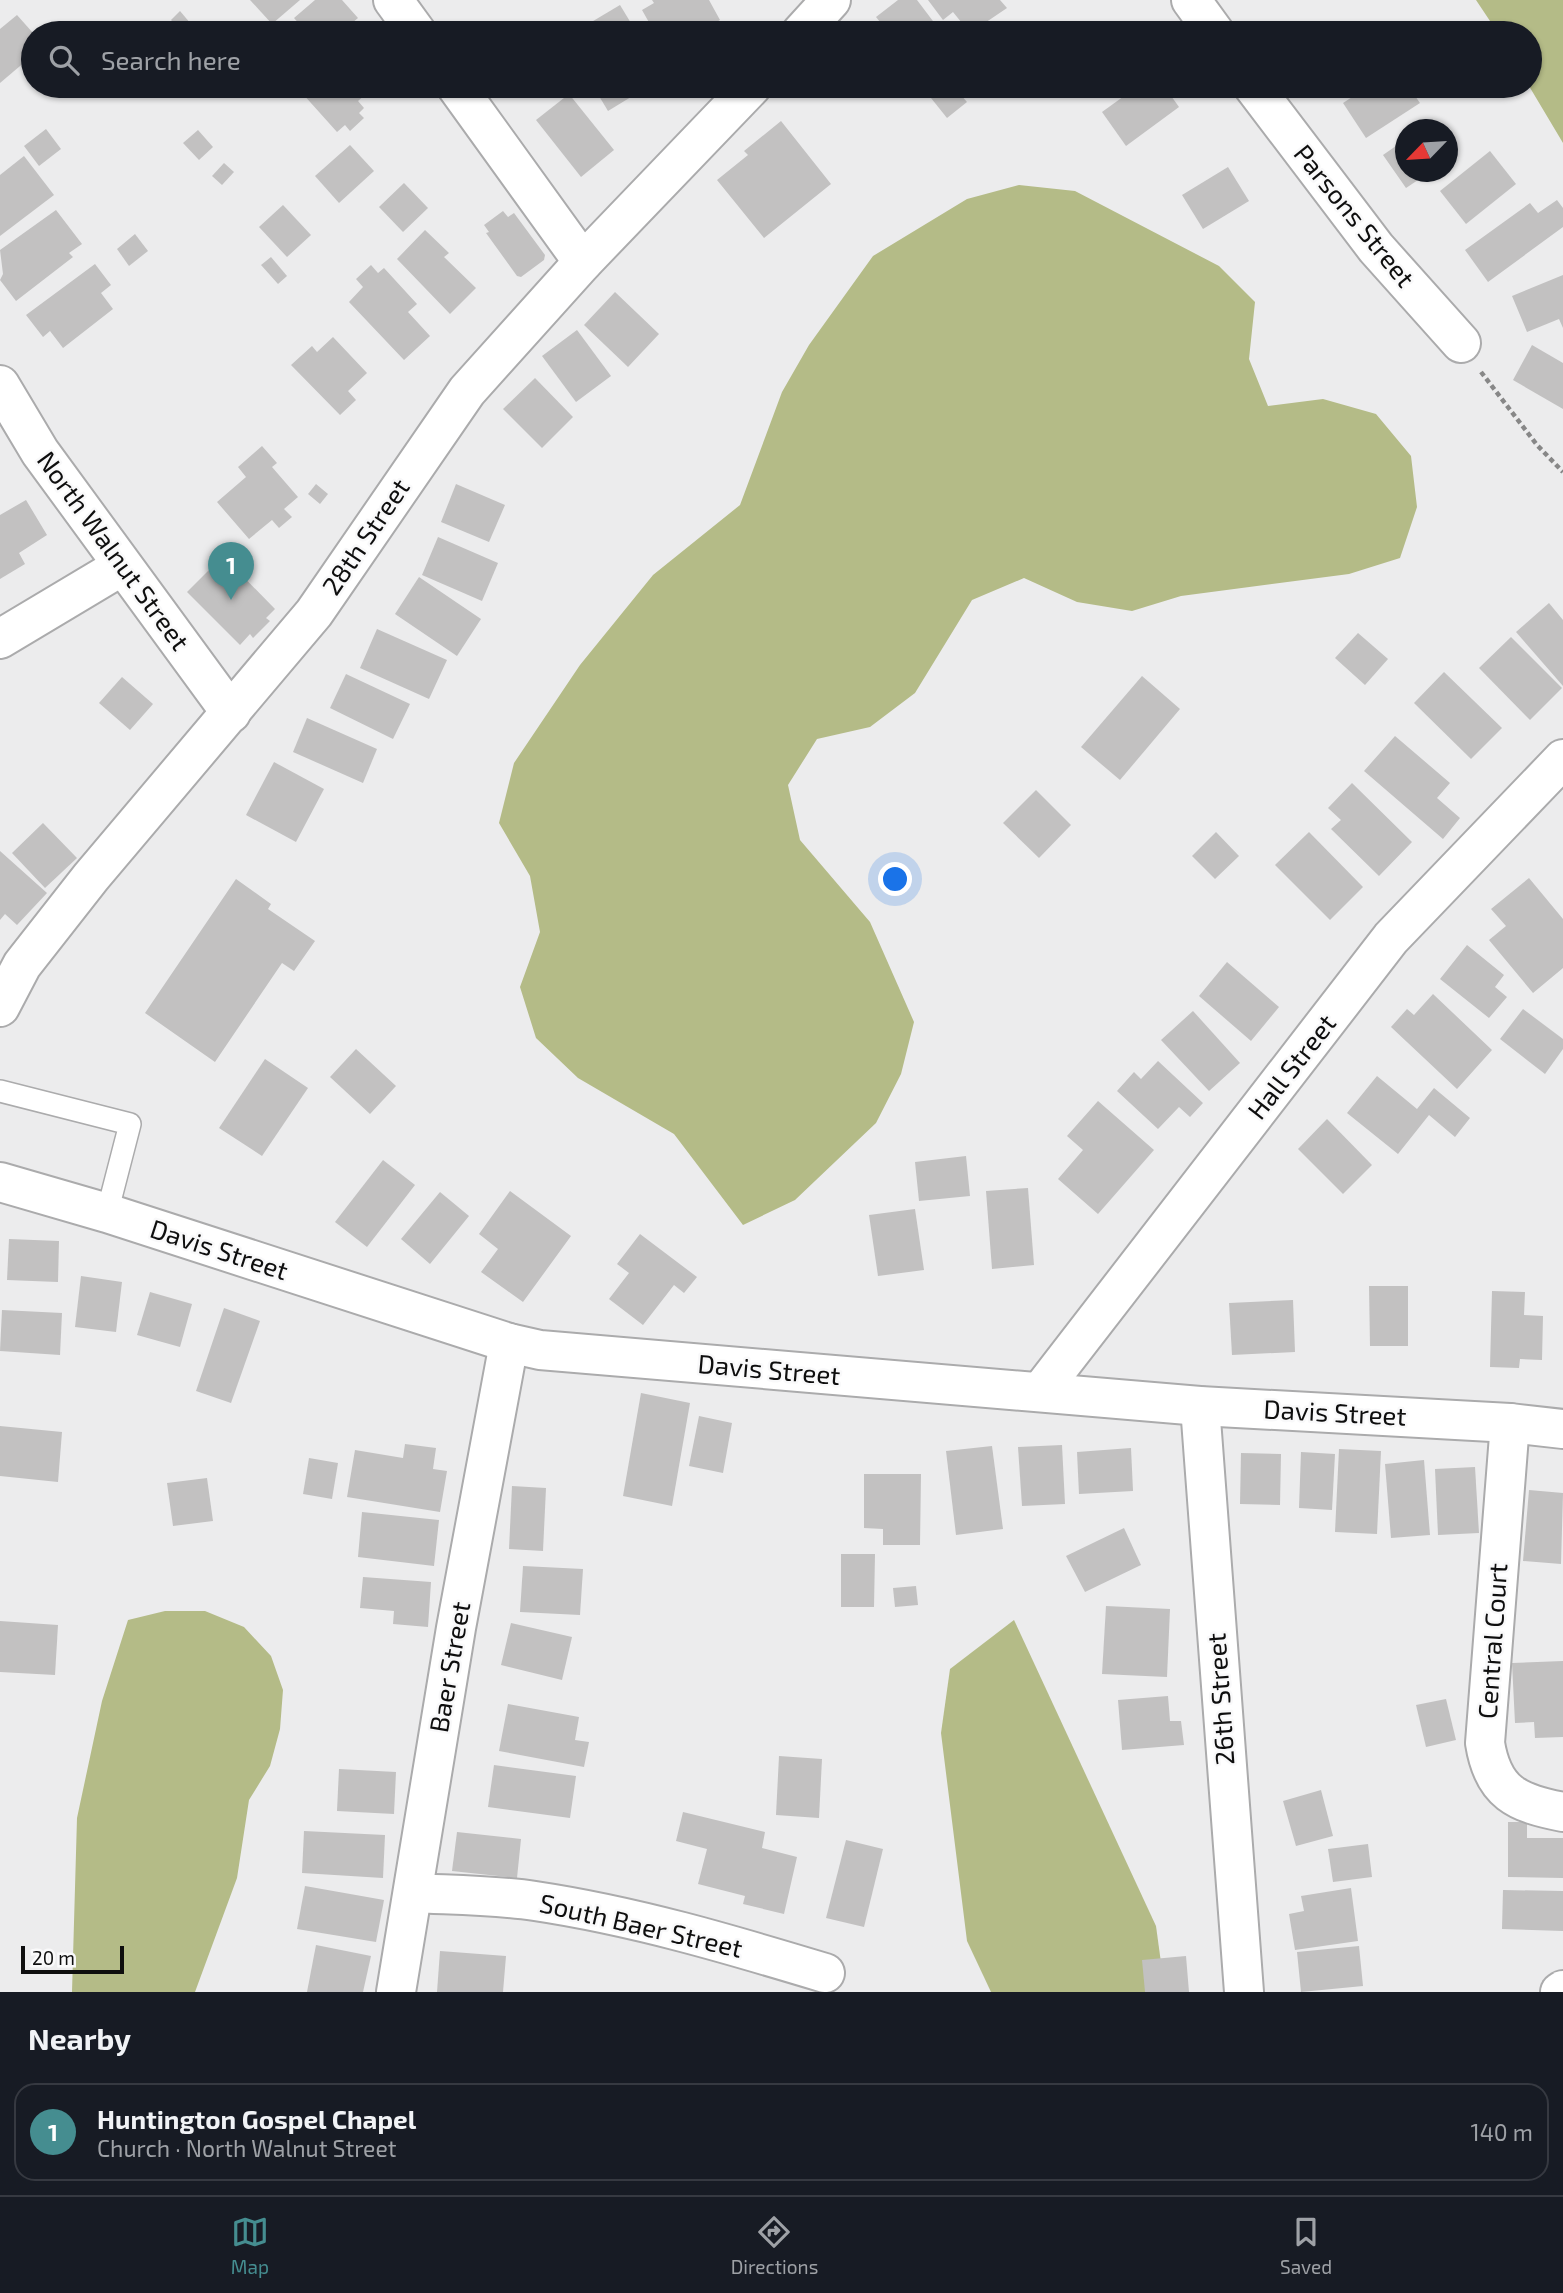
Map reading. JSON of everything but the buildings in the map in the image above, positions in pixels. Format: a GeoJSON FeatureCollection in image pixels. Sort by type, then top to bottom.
{"type":"FeatureCollection","features":[{"type":"Feature","properties":{"kind":"street"},"geometry":{"type":"LineString","coordinates":[[393,0],[408,21]]}},
{"type":"Feature","properties":{"kind":"street"},"geometry":{"type":"LineString","coordinates":[[812,21],[831,0]]}},
{"type":"Feature","properties":{"kind":"street"},"geometry":{"type":"LineString","coordinates":[[1191,0],[1206,21]]}},
{"type":"Feature","properties":{"kind":"street"},"geometry":{"type":"LineString","coordinates":[[465,98],[583,262]]}},
{"type":"Feature","properties":{"kind":"street","name":"28th Street"},"geometry":{"type":"LineString","coordinates":[[0,1007],[22,965],[82,888],[314,613],[467,391],[583,262],[740,98]]}},
{"type":"Feature","properties":{"kind":"street","name":"Parsons Street"},"geometry":{"type":"LineString","coordinates":[[1262,98],[1376,248],[1461,342]]}},
{"type":"Feature","properties":{"kind":"street","name":"North Walnut Street"},"geometry":{"type":"LineString","coordinates":[[0,385],[40,452],[232,713]]}},
{"type":"Feature","properties":{"kind":"street"},"geometry":{"type":"LineString","coordinates":[[0,639],[122,566]]}},
{"type":"Feature","properties":{"kind":"street","name":"Hall Street"},"geometry":{"type":"LineString","coordinates":[[1041,1392],[1391,938],[1563,760]]}},
{"type":"Feature","properties":{"kind":"street","name":"Davis Street"},"geometry":{"type":"LineString","coordinates":[[0,1182],[107,1213],[509,1343],[578,1354],[1199,1406],[1510,1423],[1563,1429]]}},
{"type":"Feature","properties":{"kind":"street","name":"Baer Street"},"geometry":{"type":"LineString","coordinates":[[397,1992],[456,1628],[509,1343]]}},
{"type":"Feature","properties":{"kind":"street","name":"26th Street"},"geometry":{"type":"LineString","coordinates":[[1199,1406],[1244,1992]]}},
{"type":"Feature","properties":{"kind":"street","name":"Central Court"},"geometry":{"type":"LineString","coordinates":[[1510,1423],[1485,1743],[1489,1763],[1499,1782],[1514,1798],[1563,1812]]}},
{"type":"Feature","properties":{"kind":"street","name":"South Baer Street"},"geometry":{"type":"LineString","coordinates":[[413,1893],[532,1900],[618,1915],[692,1932],[825,1973]]}},
{"type":"Feature","properties":{"kind":"lane"},"geometry":{"type":"LineString","coordinates":[[0,1091],[130,1124],[107,1213]]}},
{"type":"Feature","properties":{"kind":"path"},"geometry":{"type":"LineString","coordinates":[[1461,342],[1494,393],[1563,472]]}},
{"type":"Feature","properties":{"kind":"green space"},"geometry":{"type":"Polygon","coordinates":[[[1476,0],[1563,0],[1563,143],[1536,98],[1542,98],[1542,21],[1490,21],[1476,0]]]}},
{"type":"Feature","properties":{"kind":"green space"},"geometry":{"type":"Polygon","coordinates":[[[1019,185],[1075,191],[1219,266],[1255,302],[1249,359],[1268,406],[1323,399],[1376,414],[1411,456],[1417,507],[1400,558],[1349,574],[1181,596],[1132,611],[1077,602],[1024,578],[972,600],[915,693],[870,727],[817,739],[788,785],[800,840],[870,922],[914,1022],[901,1074],[876,1123],[795,1200],[743,1225],[674,1134],[578,1078],[536,1038],[520,987],[540,932],[530,876],[499,823],[514,763],[580,665],[653,575],[740,505],[782,392],[809,345],[873,256],[967,199],[1019,185]]]}},
{"type":"Feature","properties":{"kind":"green space"},"geometry":{"type":"Polygon","coordinates":[[[165,1611],[205,1611],[244,1627],[271,1656],[283,1690],[280,1729],[270,1766],[249,1800],[237,1878],[195,1992],[72,1992],[77,1818],[102,1701],[128,1620],[165,1611]]]}},
{"type":"Feature","properties":{"kind":"green space"},"geometry":{"type":"Polygon","coordinates":[[[1014,1620],[1156,1926],[1165,1992],[991,1992],[967,1941],[941,1733],[950,1669],[1014,1620]]]}},
{"type":"Feature","properties":{"kind":"place","name":"Huntington Gospel Chapel"},"geometry":{"type":"Point","coordinates":[231,600]}}]}
